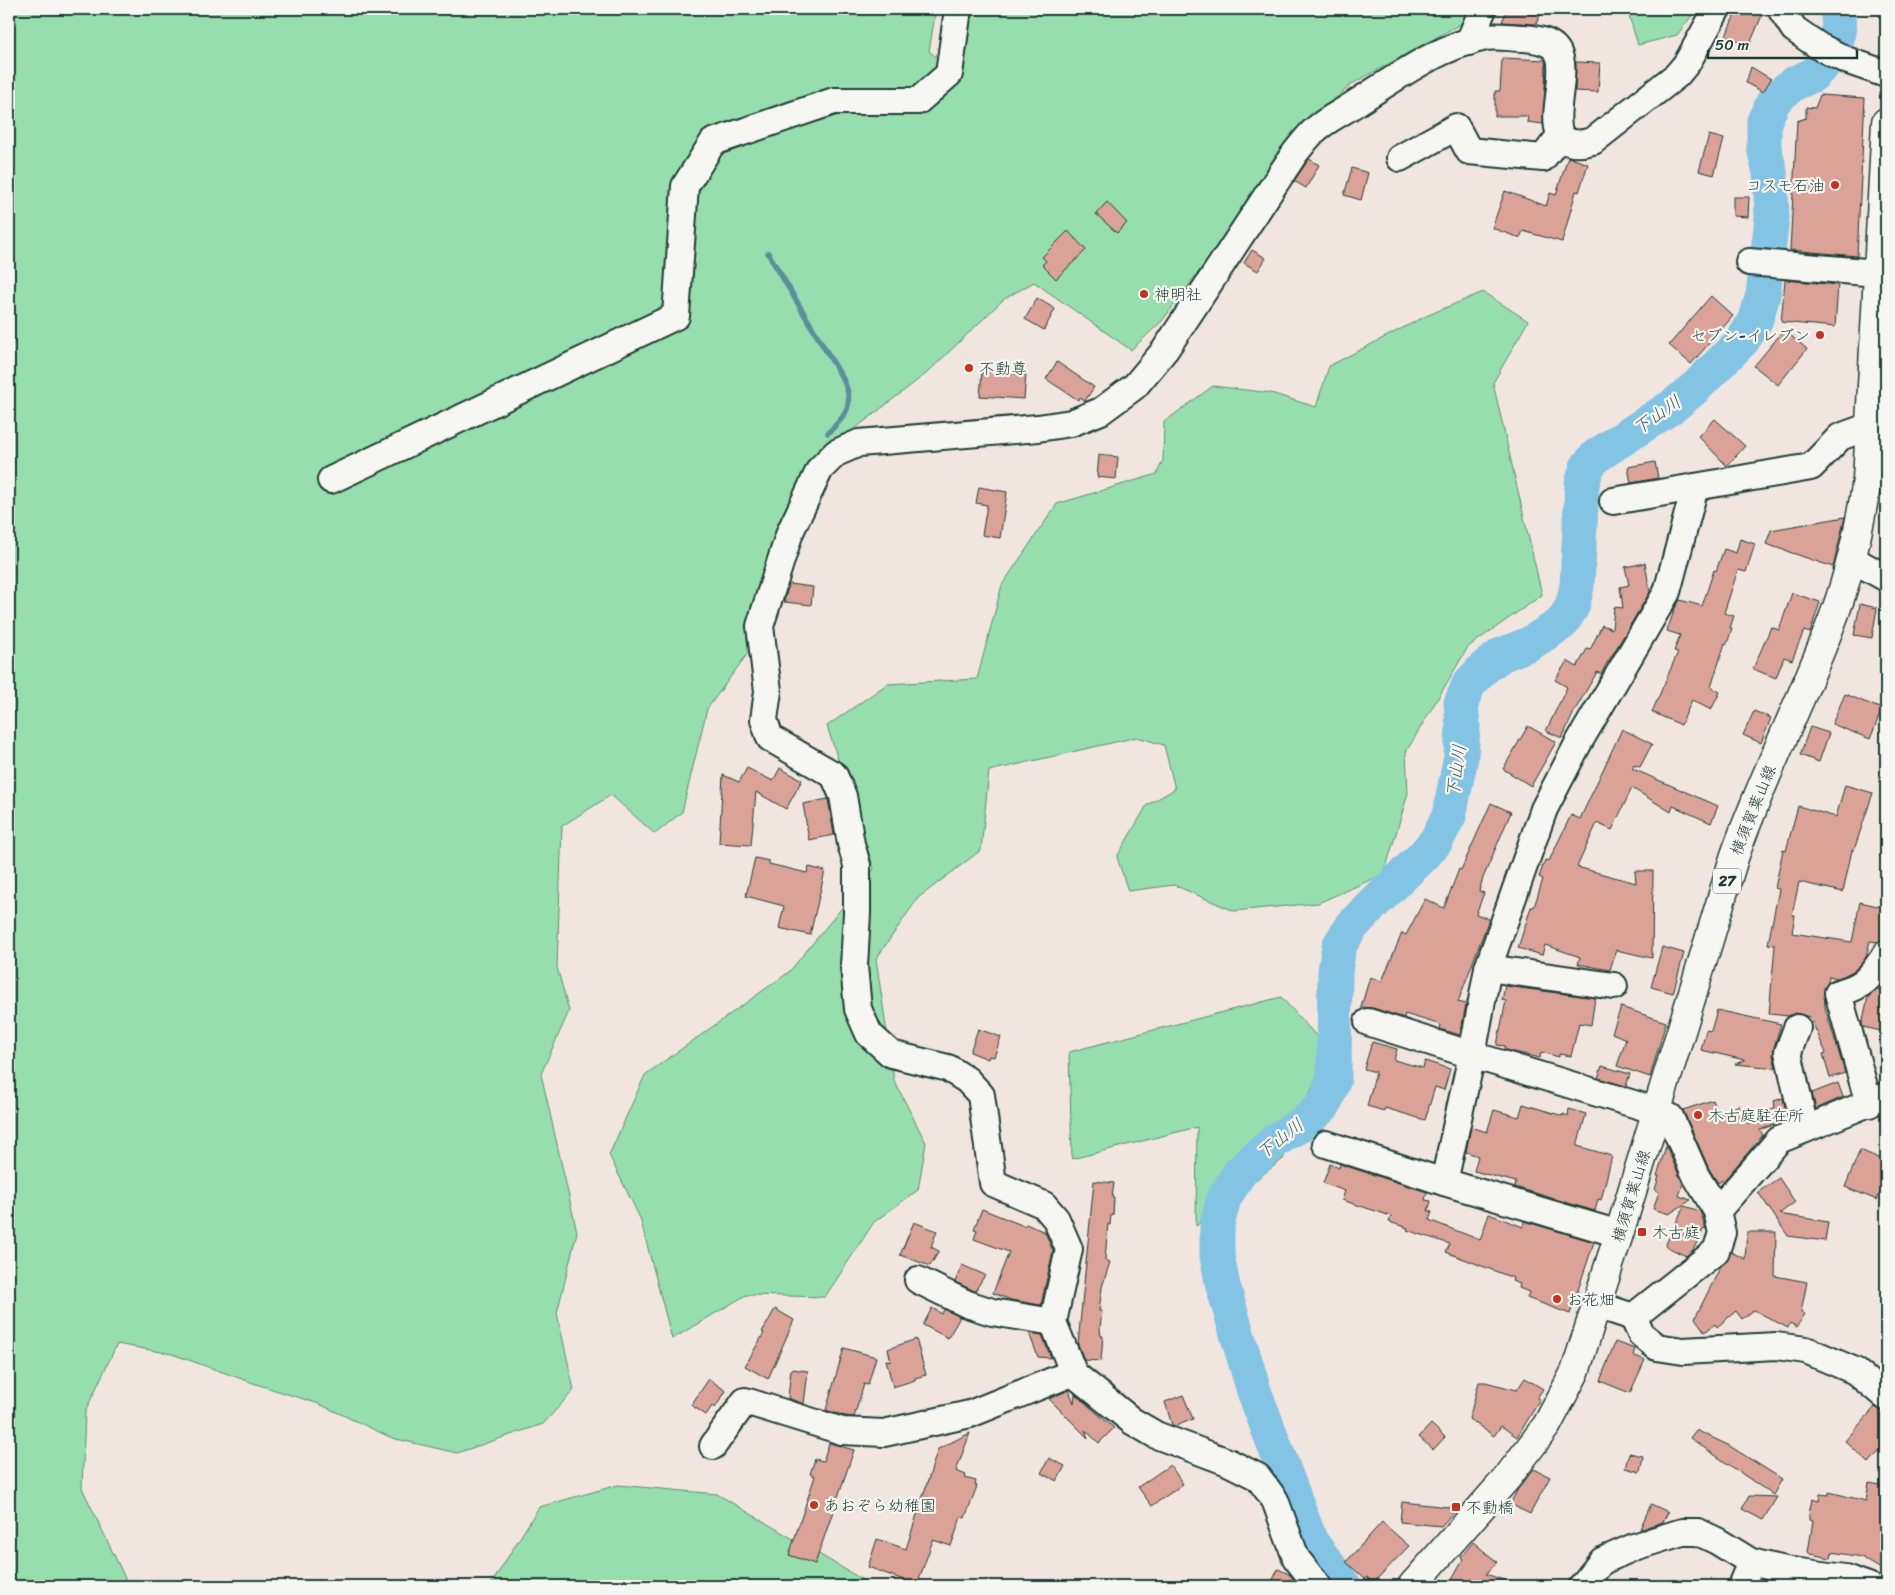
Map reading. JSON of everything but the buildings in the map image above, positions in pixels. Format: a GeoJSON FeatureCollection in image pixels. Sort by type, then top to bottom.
{"type":"FeatureCollection","features":[{"type":"Feature","properties":{"kind":"main road","name":"横須賀葉山線"},"geometry":{"type":"LineString","coordinates":[[1412,1586],[1507,1478],[1547,1425],[1575,1372],[1734,858],[1750,812],[1835,613],[1852,559],[1861,522],[1866,488],[1886,122]]}},
{"type":"Feature","properties":{"kind":"street"},"geometry":{"type":"LineString","coordinates":[[331,480],[676,316],[685,186],[714,142],[834,101],[918,101],[949,74],[958,9]]}},
{"type":"Feature","properties":{"kind":"street"},"geometry":{"type":"LineString","coordinates":[[1469,42],[1483,9]]}},
{"type":"Feature","properties":{"kind":"street"},"geometry":{"type":"LineString","coordinates":[[1318,1586],[1296,1558],[1275,1500],[1258,1477],[1228,1462],[1156,1435],[1132,1420],[1074,1374],[1053,1322],[1069,1249],[1056,1219],[1044,1205],[993,1183],[981,1095],[967,1080],[948,1068],[890,1054],[869,1034],[858,1009],[854,966],[857,865],[851,844],[843,796],[834,775],[770,738],[764,720],[768,691],[760,626],[790,532],[820,469],[836,453],[859,443],[1038,428],[1071,423],[1101,411],[1135,386],[1165,350],[1295,153],[1316,129],[1425,59],[1469,42],[1489,37],[1534,39],[1548,42],[1559,54],[1562,68],[1557,126],[1560,136],[1569,142],[1580,144],[1593,141],[1677,75],[1687,62],[1717,9]]}},
{"type":"Feature","properties":{"kind":"street"},"geometry":{"type":"LineString","coordinates":[[1781,9],[1794,29],[1820,47],[1846,60],[1886,74]]}},
{"type":"Feature","properties":{"kind":"street"},"geometry":{"type":"LineString","coordinates":[[1400,158],[1456,127],[1469,151],[1543,158],[1560,136]]}},
{"type":"Feature","properties":{"kind":"street"},"geometry":{"type":"LineString","coordinates":[[1763,264],[1877,273]]}},
{"type":"Feature","properties":{"kind":"street"},"geometry":{"type":"LineString","coordinates":[[1613,502],[1811,467],[1840,436],[1870,426]]}},
{"type":"Feature","properties":{"kind":"street"},"geometry":{"type":"LineString","coordinates":[[1444,1182],[1472,1055],[1488,968],[1544,809],[1579,742],[1667,592],[1695,487]]}},
{"type":"Feature","properties":{"kind":"street"},"geometry":{"type":"LineString","coordinates":[[1852,559],[1886,578]]}},
{"type":"Feature","properties":{"kind":"street"},"geometry":{"type":"LineString","coordinates":[[1717,1211],[1779,1140],[1877,1100],[1838,993],[1855,988],[1868,980],[1886,954]]}},
{"type":"Feature","properties":{"kind":"street"},"geometry":{"type":"LineString","coordinates":[[1488,968],[1614,986]]}},
{"type":"Feature","properties":{"kind":"street"},"geometry":{"type":"LineString","coordinates":[[1368,1022],[1657,1111],[1670,1117],[1696,1176],[1717,1211],[1722,1233],[1716,1251],[1633,1317]]}},
{"type":"Feature","properties":{"kind":"street"},"geometry":{"type":"LineString","coordinates":[[1797,1028],[1788,1052],[1805,1129]]}},
{"type":"Feature","properties":{"kind":"street"},"geometry":{"type":"LineString","coordinates":[[1326,1144],[1444,1182],[1619,1234]]}},
{"type":"Feature","properties":{"kind":"street"},"geometry":{"type":"LineString","coordinates":[[918,1280],[967,1304],[992,1312],[1053,1322]]}},
{"type":"Feature","properties":{"kind":"street"},"geometry":{"type":"LineString","coordinates":[[1597,1305],[1633,1317],[1641,1334],[1657,1347],[1683,1351],[1776,1346],[1806,1350],[1855,1371],[1886,1397]]}},
{"type":"Feature","properties":{"kind":"street"},"geometry":{"type":"LineString","coordinates":[[713,1446],[745,1401],[842,1431],[884,1433],[970,1414],[1067,1375],[1074,1374]]}},
{"type":"Feature","properties":{"kind":"street"},"geometry":{"type":"LineString","coordinates":[[1582,1586],[1602,1561],[1634,1547],[1682,1532],[1698,1532],[1717,1541],[1751,1562],[1785,1570],[1844,1578],[1868,1586]]}},
{"type":"Feature","properties":{"kind":"street"},"geometry":{"type":"LineString","coordinates":[[1741,1586],[1751,1562]]}},
{"type":"Feature","properties":{"kind":"green space"},"geometry":{"type":"Polygon","coordinates":[[[9,9],[936,9],[929,51],[951,69],[974,9],[1469,9],[1466,21],[1352,84],[1279,149],[1232,227],[1162,321],[1131,350],[1034,282],[1004,299],[927,373],[813,461],[758,587],[748,653],[707,709],[682,812],[655,834],[611,795],[562,826],[557,967],[569,1011],[541,1074],[577,1232],[557,1313],[574,1390],[543,1424],[457,1453],[392,1438],[319,1404],[172,1354],[117,1344],[85,1412],[82,1488],[125,1578],[125,1586],[9,1586],[9,9]]]}},
{"type":"Feature","properties":{"kind":"green space"},"geometry":{"type":"Polygon","coordinates":[[[1627,9],[1697,9],[1677,35],[1638,45],[1627,9]]]}},
{"type":"Feature","properties":{"kind":"green space"},"geometry":{"type":"Polygon","coordinates":[[[1483,292],[1528,321],[1493,383],[1542,595],[1468,647],[1406,752],[1408,793],[1384,874],[1318,903],[1234,911],[1174,885],[1128,891],[1117,857],[1147,805],[1175,789],[1164,745],[1137,737],[989,771],[981,850],[918,898],[876,959],[894,1080],[926,1143],[918,1190],[874,1222],[825,1297],[746,1295],[672,1339],[640,1218],[609,1155],[645,1075],[789,972],[874,869],[827,726],[887,684],[977,679],[1002,585],[1057,504],[1157,474],[1163,460],[1164,422],[1213,386],[1271,393],[1316,407],[1329,366],[1426,316],[1483,292]]]}},
{"type":"Feature","properties":{"kind":"green space"},"geometry":{"type":"Polygon","coordinates":[[[1281,997],[1328,1049],[1283,1159],[1196,1226],[1197,1127],[1072,1159],[1069,1052],[1281,997]]]}},
{"type":"Feature","properties":{"kind":"green space"},"geometry":{"type":"Polygon","coordinates":[[[618,1485],[717,1494],[873,1586],[490,1586],[539,1507],[618,1485]]]}},
{"type":"Feature","properties":{"kind":"waterway","name":"下山川"},"geometry":{"type":"LineString","coordinates":[[1344,1586],[1311,1542],[1254,1391],[1223,1286],[1217,1256],[1217,1225],[1224,1198],[1240,1172],[1276,1140],[1305,1122],[1324,1105],[1334,1079],[1335,971],[1339,946],[1351,927],[1436,841],[1449,816],[1461,757],[1463,726],[1461,703],[1469,684],[1485,667],[1501,655],[1529,644],[1561,624],[1572,607],[1577,586],[1582,484],[1587,467],[1596,456],[1673,406],[1696,387],[1743,340],[1756,319],[1763,295],[1772,218],[1770,172],[1764,148],[1764,121],[1775,99],[1793,84],[1813,75],[1824,64],[1836,44],[1839,26],[1837,9]]}},
{"type":"Feature","properties":{"kind":"waterway"},"geometry":{"type":"LineString","coordinates":[[768,253],[847,389],[849,397],[847,410],[840,421],[828,433]]}},
{"type":"Feature","properties":{"kind":"place","name":"コスモ石油"},"geometry":{"type":"Point","coordinates":[1835,185]}},
{"type":"Feature","properties":{"kind":"place","name":"神明社"},"geometry":{"type":"Point","coordinates":[1144,294]}},
{"type":"Feature","properties":{"kind":"place","name":"セブン-イレブン"},"geometry":{"type":"Point","coordinates":[1820,335]}},
{"type":"Feature","properties":{"kind":"place","name":"不動尊"},"geometry":{"type":"Point","coordinates":[969,368]}},
{"type":"Feature","properties":{"kind":"place","name":"木古庭駐在所"},"geometry":{"type":"Point","coordinates":[1698,1115]}},
{"type":"Feature","properties":{"kind":"place","name":"木古庭"},"geometry":{"type":"Point","coordinates":[1642,1232]}},
{"type":"Feature","properties":{"kind":"place","name":"お花畑"},"geometry":{"type":"Point","coordinates":[1557,1299]}},
{"type":"Feature","properties":{"kind":"place","name":"あおぞら幼稚園"},"geometry":{"type":"Point","coordinates":[814,1505]}},
{"type":"Feature","properties":{"kind":"place","name":"不動橋"},"geometry":{"type":"Point","coordinates":[1456,1507]}}]}
